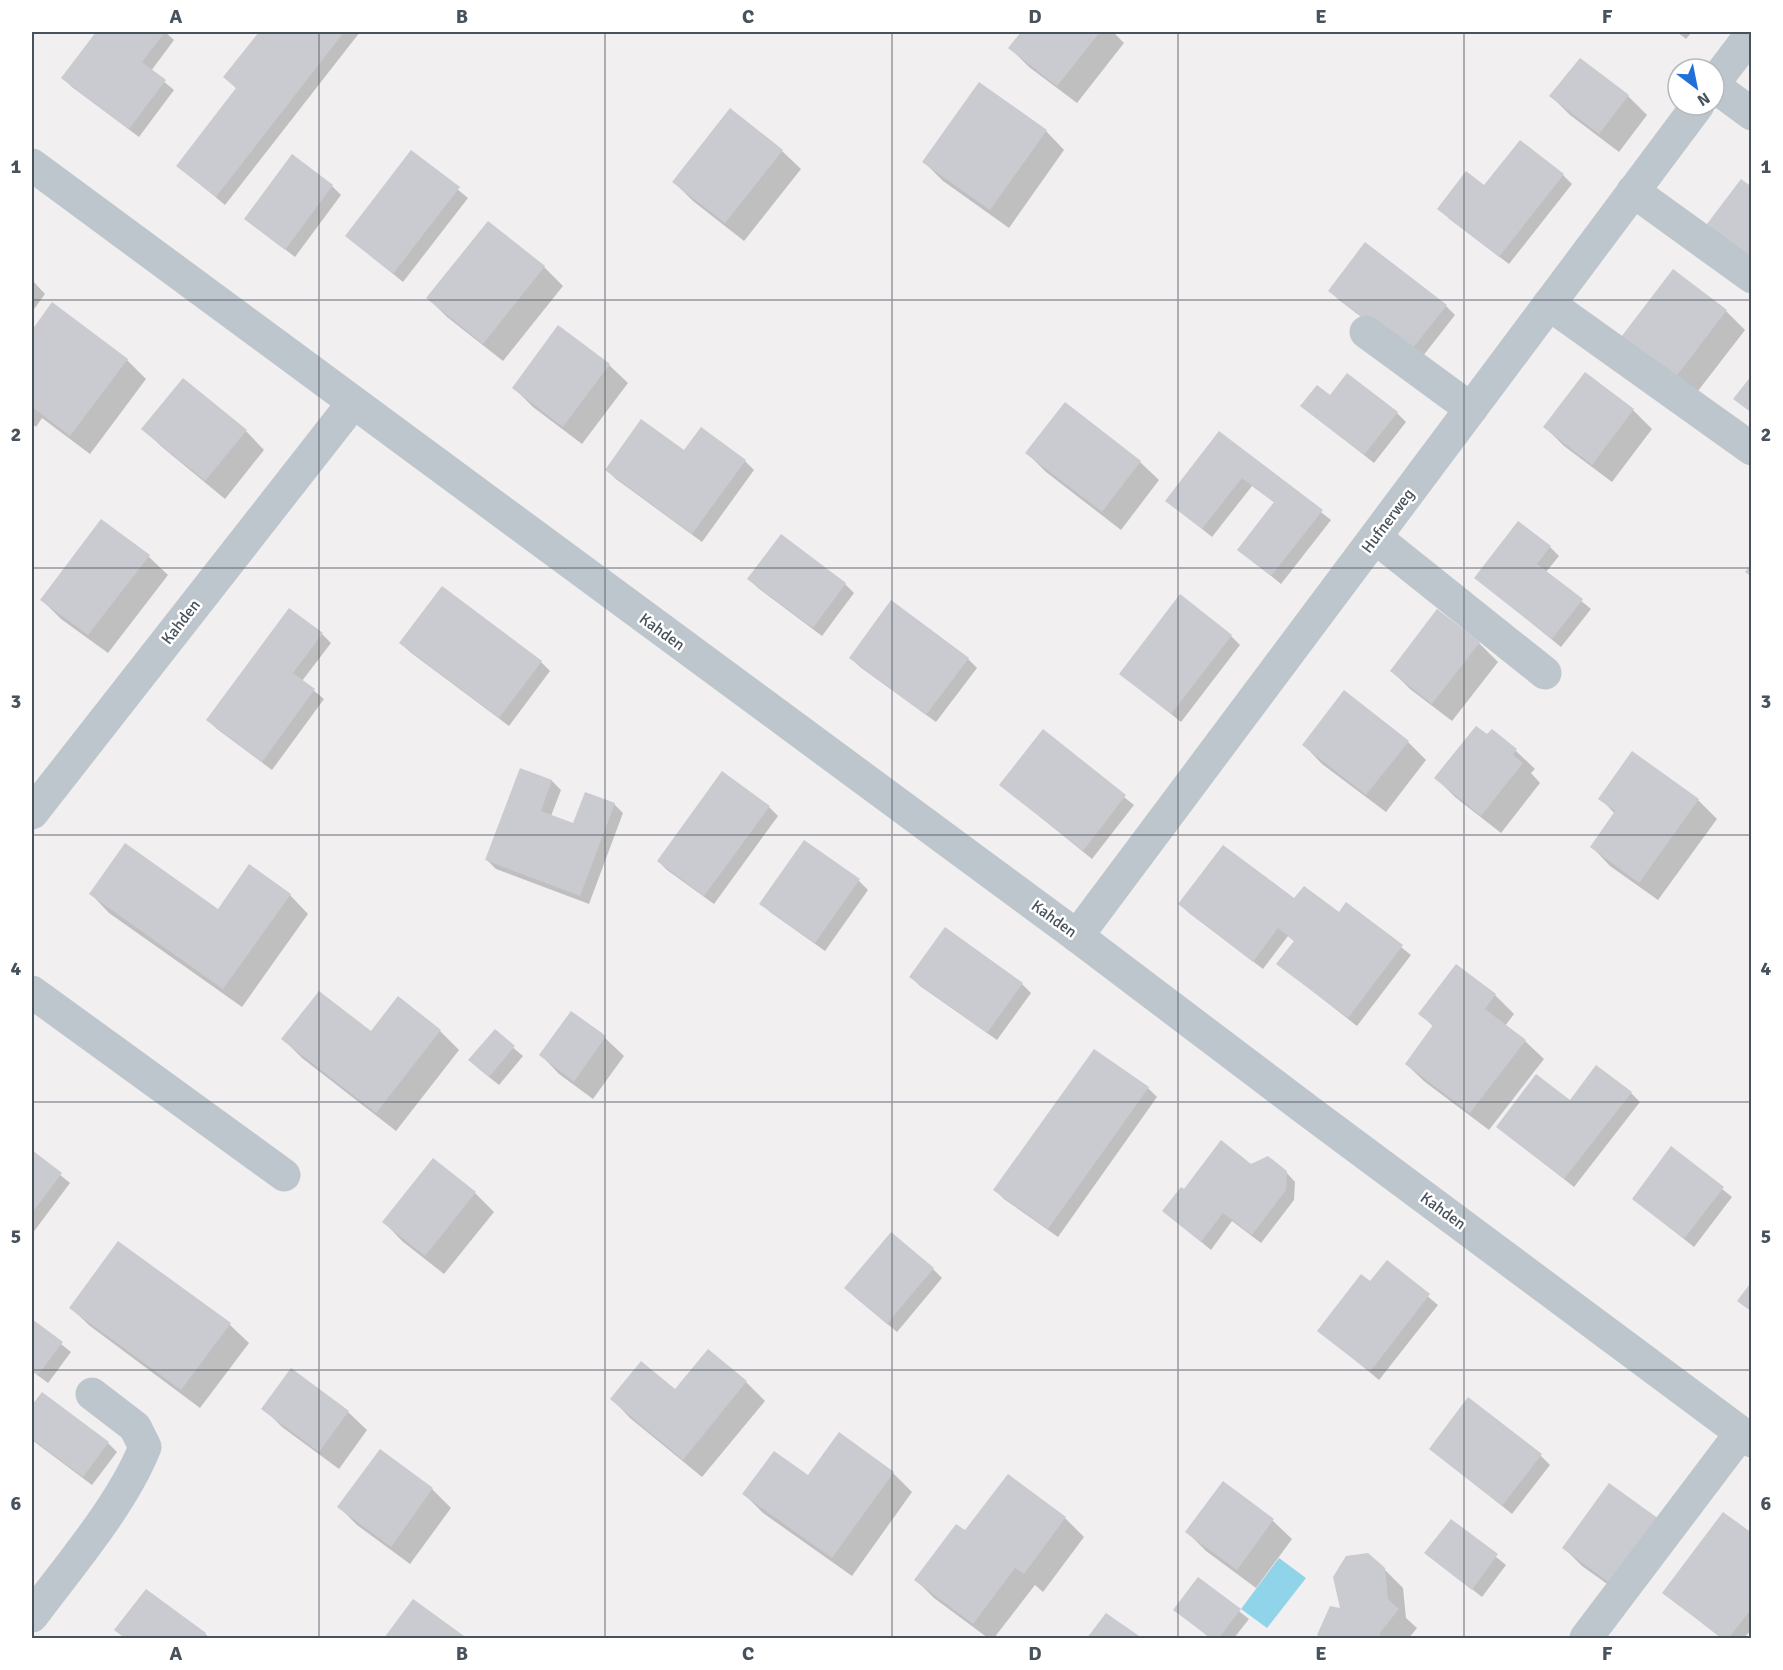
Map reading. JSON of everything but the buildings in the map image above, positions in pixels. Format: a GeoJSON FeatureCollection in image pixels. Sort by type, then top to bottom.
{"type":"FeatureCollection","features":[{"type":"Feature","properties":{"kind":"street"},"geometry":{"type":"LineString","coordinates":[[1726,69],[1752,33]]}},
{"type":"Feature","properties":{"kind":"street"},"geometry":{"type":"LineString","coordinates":[[1726,94],[1752,114]]}},
{"type":"Feature","properties":{"kind":"street","name":"Hufnerweg"},"geometry":{"type":"LineString","coordinates":[[1077,936],[1689,117]]}},
{"type":"Feature","properties":{"kind":"street","name":"Kahden"},"geometry":{"type":"LineString","coordinates":[[32,165],[1077,936],[1746,1437]]}},
{"type":"Feature","properties":{"kind":"street"},"geometry":{"type":"LineString","coordinates":[[1633,191],[1752,277]]}},
{"type":"Feature","properties":{"kind":"street"},"geometry":{"type":"LineString","coordinates":[[1549,304],[1752,449]]}},
{"type":"Feature","properties":{"kind":"street"},"geometry":{"type":"LineString","coordinates":[[1366,332],[1471,409]]}},
{"type":"Feature","properties":{"kind":"street","name":"Kahden"},"geometry":{"type":"LineString","coordinates":[[32,813],[353,403]]}},
{"type":"Feature","properties":{"kind":"street"},"geometry":{"type":"LineString","coordinates":[[1376,538],[1545,673]]}},
{"type":"Feature","properties":{"kind":"street"},"geometry":{"type":"LineString","coordinates":[[32,992],[284,1175]]}},
{"type":"Feature","properties":{"kind":"street"},"geometry":{"type":"LineString","coordinates":[[32,1616],[91,1538],[129,1481],[145,1448],[135,1427],[93,1394]]}},
{"type":"Feature","properties":{"kind":"street"},"geometry":{"type":"LineString","coordinates":[[1586,1638],[1746,1437]]}},
{"type":"Feature","properties":{"kind":"water"},"geometry":{"type":"Polygon","coordinates":[[[1279,1558],[1306,1578],[1267,1628],[1241,1609],[1279,1558]]]}}]}
